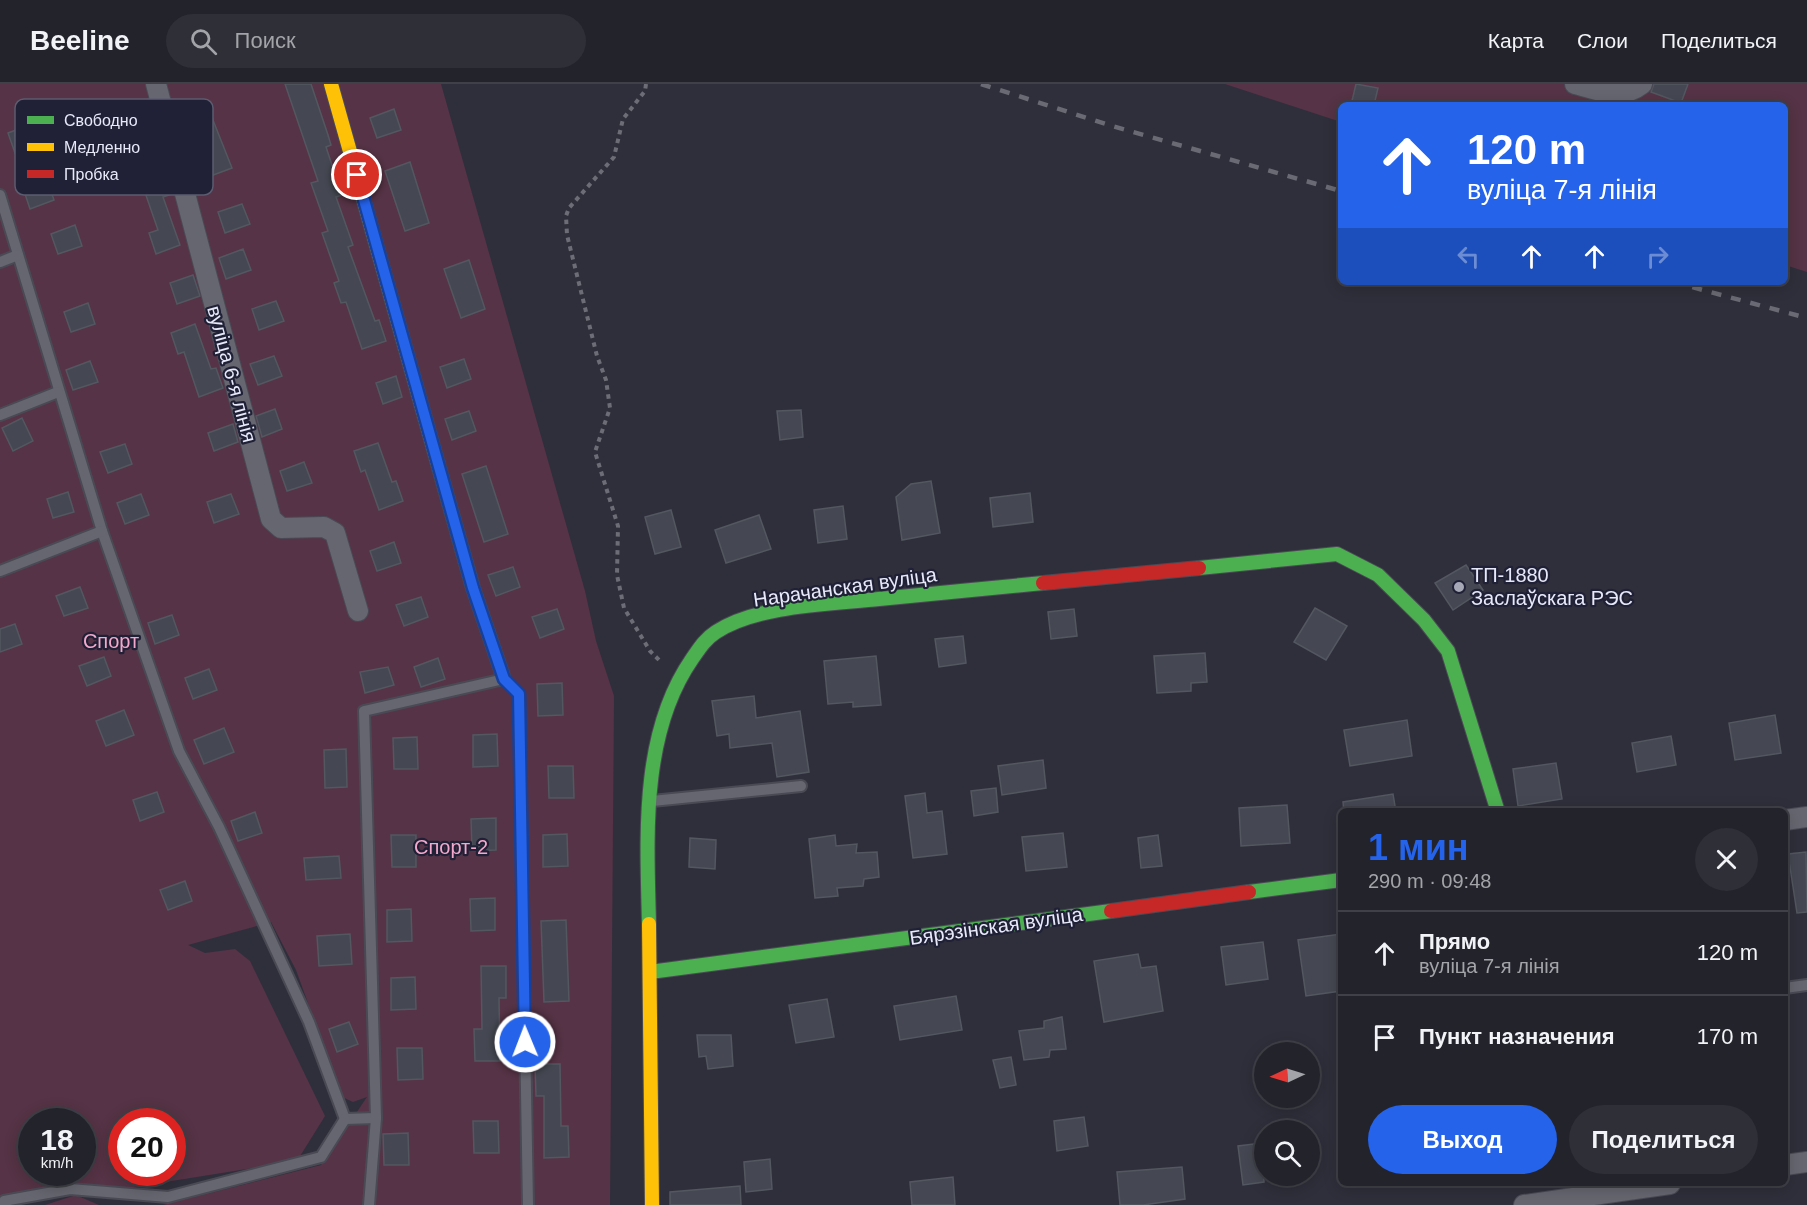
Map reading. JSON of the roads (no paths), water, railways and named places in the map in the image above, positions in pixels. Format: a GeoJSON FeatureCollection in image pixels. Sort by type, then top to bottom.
{"type":"FeatureCollection","features":[{"type":"Feature","properties":{"kind":"street","name":"вуліца 6-я лінія"},"geometry":{"type":"LineString","coordinates":[[156,84],[160,99]]}},
{"type":"Feature","properties":{"kind":"street"},"geometry":{"type":"LineString","coordinates":[[331,84],[473,588],[504,679]]}},
{"type":"Feature","properties":{"kind":"street"},"geometry":{"type":"LineString","coordinates":[[1575,84],[1616,95],[1634,90],[1642,84]]}},
{"type":"Feature","properties":{"kind":"street","name":"вуліца 6-я лінія"},"geometry":{"type":"LineString","coordinates":[[185,195],[271,519],[281,528],[324,527],[335,533],[358,611]]}},
{"type":"Feature","properties":{"kind":"street","name":"Нарачанская вуліца"},"geometry":{"type":"LineString","coordinates":[[652,1205],[648,801],[667,707],[678,679],[704,641],[738,621],[787,610],[1337,554],[1378,575],[1424,620],[1448,651],[1497,808]]}},
{"type":"Feature","properties":{"kind":"street"},"geometry":{"type":"LineString","coordinates":[[1788,820],[1807,817]]}},
{"type":"Feature","properties":{"kind":"street","name":"Бярэзінская вуліца"},"geometry":{"type":"LineString","coordinates":[[650,972],[1338,880]]}},
{"type":"Feature","properties":{"kind":"street"},"geometry":{"type":"LineString","coordinates":[[1788,1165],[1807,1162]]}},
{"type":"Feature","properties":{"kind":"street"},"geometry":{"type":"LineString","coordinates":[[1524,1205],[1655,1186]]}},
{"type":"Feature","properties":{"kind":"lane"},"geometry":{"type":"LineString","coordinates":[[0,195],[102,531],[179,751],[219,827],[309,1022],[345,1119]]}},
{"type":"Feature","properties":{"kind":"lane"},"geometry":{"type":"LineString","coordinates":[[0,262],[18,255]]}},
{"type":"Feature","properties":{"kind":"lane"},"geometry":{"type":"LineString","coordinates":[[0,415],[58,392]]}},
{"type":"Feature","properties":{"kind":"lane"},"geometry":{"type":"LineString","coordinates":[[0,571],[102,531]]}},
{"type":"Feature","properties":{"kind":"lane"},"geometry":{"type":"LineString","coordinates":[[369,1205],[376,1118],[364,711],[504,679],[519,694],[528,1205]]}},
{"type":"Feature","properties":{"kind":"lane"},"geometry":{"type":"LineString","coordinates":[[648,801],[801,786]]}},
{"type":"Feature","properties":{"kind":"lane"},"geometry":{"type":"LineString","coordinates":[[1788,988],[1807,985]]}},
{"type":"Feature","properties":{"kind":"lane"},"geometry":{"type":"LineString","coordinates":[[345,1119],[376,1118]]}},
{"type":"Feature","properties":{"kind":"lane"},"geometry":{"type":"LineString","coordinates":[[1,1205],[4,1201],[70,1189],[168,1197],[321,1157],[345,1119]]}},
{"type":"Feature","properties":{"kind":"railway"},"geometry":{"type":"LineString","coordinates":[[981,84],[1112,126],[1338,190]]}},
{"type":"Feature","properties":{"kind":"railway"},"geometry":{"type":"LineString","coordinates":[[1684,285],[1807,318]]}},
{"type":"Feature","properties":{"kind":"place","name":"ТП-1880 Заслаўскага РЭС"},"geometry":{"type":"Point","coordinates":[1459,587]}},
{"type":"Feature","properties":{"kind":"park label","name":"Спорт"},"geometry":{"type":"Point","coordinates":[111,641]}},
{"type":"Feature","properties":{"kind":"park label","name":"Спорт-2"},"geometry":{"type":"Point","coordinates":[451,847]}}]}
